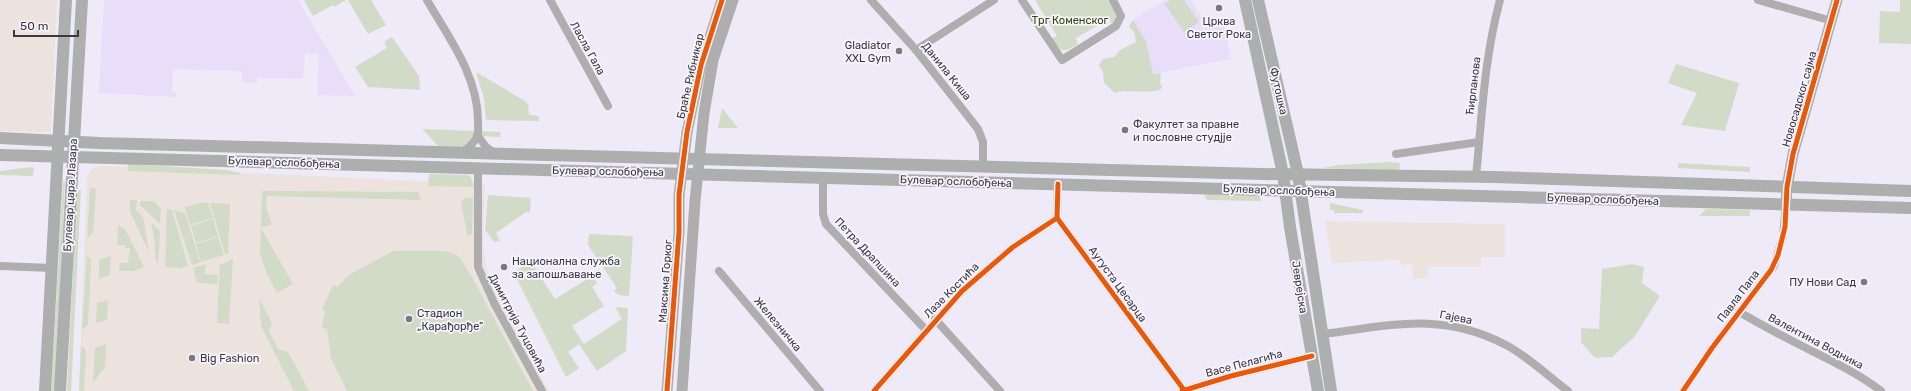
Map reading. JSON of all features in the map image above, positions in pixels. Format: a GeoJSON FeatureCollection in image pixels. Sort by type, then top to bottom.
{"type":"FeatureCollection","features":[{"type":"Feature","properties":{"kind":"main road","name":"Булевар цара Лазара"},"geometry":{"type":"LineString","coordinates":[[45,391],[66,0]]}},
{"type":"Feature","properties":{"kind":"main road","name":"Булевар цара Лазара"},"geometry":{"type":"LineString","coordinates":[[60,391],[82,0]]}},
{"type":"Feature","properties":{"kind":"main road","name":"Футошка"},"geometry":{"type":"LineString","coordinates":[[1245,0],[1284,182]]}},
{"type":"Feature","properties":{"kind":"main road","name":"Футошка"},"geometry":{"type":"LineString","coordinates":[[1258,0],[1299,182]]}},
{"type":"Feature","properties":{"kind":"main road","name":"Булевар ослобођења"},"geometry":{"type":"LineString","coordinates":[[0,138],[983,166],[1284,182]]}},
{"type":"Feature","properties":{"kind":"main road","name":"Булевар ослобођења"},"geometry":{"type":"LineString","coordinates":[[0,155],[1058,184],[1299,182],[1476,177],[1911,191]]}},
{"type":"Feature","properties":{"kind":"main road","name":"Јеврејска"},"geometry":{"type":"LineString","coordinates":[[1284,182],[1318,391]]}},
{"type":"Feature","properties":{"kind":"main road","name":"Булевар ослобођења"},"geometry":{"type":"LineString","coordinates":[[1299,182],[1786,204],[1911,208]]}},
{"type":"Feature","properties":{"kind":"main road","name":"Јеврејска"},"geometry":{"type":"LineString","coordinates":[[1299,182],[1331,391]]}},
{"type":"Feature","properties":{"kind":"street"},"geometry":{"type":"LineString","coordinates":[[427,0],[467,70],[478,109],[478,136],[475,141],[463,152]]}},
{"type":"Feature","properties":{"kind":"street","name":"Ласла Гала"},"geometry":{"type":"LineString","coordinates":[[550,0],[608,106]]}},
{"type":"Feature","properties":{"kind":"street","name":"Браће Рибникар"},"geometry":{"type":"LineString","coordinates":[[682,173],[697,80],[722,0]]}},
{"type":"Feature","properties":{"kind":"street","name":"Браће Рибникар"},"geometry":{"type":"LineString","coordinates":[[698,174],[704,113],[714,60],[733,0]]}},
{"type":"Feature","properties":{"kind":"street","name":"Данила Киша"},"geometry":{"type":"LineString","coordinates":[[871,0],[916,50],[978,129],[983,142],[983,166]]}},
{"type":"Feature","properties":{"kind":"street"},"geometry":{"type":"LineString","coordinates":[[916,50],[994,0]]}},
{"type":"Feature","properties":{"kind":"street"},"geometry":{"type":"LineString","coordinates":[[1022,0],[1062,60],[1116,26],[1121,16],[1113,0]]}},
{"type":"Feature","properties":{"kind":"street","name":"Ћирпанова"},"geometry":{"type":"LineString","coordinates":[[1476,177],[1491,35],[1500,0]]}},
{"type":"Feature","properties":{"kind":"street"},"geometry":{"type":"LineString","coordinates":[[1758,0],[1832,20]]}},
{"type":"Feature","properties":{"kind":"street","name":"Новосадског сајма"},"geometry":{"type":"LineString","coordinates":[[1786,204],[1787,187],[1793,154],[1837,0]]}},
{"type":"Feature","properties":{"kind":"street"},"geometry":{"type":"LineString","coordinates":[[478,136],[486,147],[494,153]]}},
{"type":"Feature","properties":{"kind":"street"},"geometry":{"type":"LineString","coordinates":[[1396,154],[1479,142]]}},
{"type":"Feature","properties":{"kind":"street","name":"Димитрија Туцовића"},"geometry":{"type":"LineString","coordinates":[[478,168],[478,267],[494,303],[542,391]]}},
{"type":"Feature","properties":{"kind":"street","name":"Максима Горког"},"geometry":{"type":"LineString","coordinates":[[667,391],[682,173]]}},
{"type":"Feature","properties":{"kind":"street"},"geometry":{"type":"LineString","coordinates":[[682,391],[698,174]]}},
{"type":"Feature","properties":{"kind":"street","name":"Петра Драпшина"},"geometry":{"type":"LineString","coordinates":[[823,177],[823,214],[826,224],[926,330]]}},
{"type":"Feature","properties":{"kind":"street"},"geometry":{"type":"LineString","coordinates":[[1057,218],[1058,184]]}},
{"type":"Feature","properties":{"kind":"street","name":"Павла Папа"},"geometry":{"type":"LineString","coordinates":[[1683,391],[1697,368],[1774,266],[1783,236],[1786,204]]}},
{"type":"Feature","properties":{"kind":"street","name":"Лазе Костића"},"geometry":{"type":"LineString","coordinates":[[874,391],[926,330],[962,291],[1013,247],[1057,218]]}},
{"type":"Feature","properties":{"kind":"street","name":"Аугуста Цесарца"},"geometry":{"type":"LineString","coordinates":[[1057,218],[1183,390]]}},
{"type":"Feature","properties":{"kind":"street"},"geometry":{"type":"LineString","coordinates":[[0,266],[52,268]]}},
{"type":"Feature","properties":{"kind":"street","name":"Железничка"},"geometry":{"type":"LineString","coordinates":[[719,270],[820,391]]}},
{"type":"Feature","properties":{"kind":"street","name":"Валентина Водника"},"geometry":{"type":"LineString","coordinates":[[1739,312],[1836,363],[1870,382],[1881,391]]}},
{"type":"Feature","properties":{"kind":"street"},"geometry":{"type":"LineString","coordinates":[[935,320],[1000,391]]}},
{"type":"Feature","properties":{"kind":"street","name":"Гајева"},"geometry":{"type":"LineString","coordinates":[[1322,334],[1392,324],[1424,323],[1454,327],[1506,344],[1568,391]]}},
{"type":"Feature","properties":{"kind":"street","name":"Васе Пелагића"},"geometry":{"type":"LineString","coordinates":[[1183,390],[1264,367],[1312,356]]}},
{"type":"Feature","properties":{"kind":"shaded area"},"geometry":{"type":"Polygon","coordinates":[[[0,0],[57,0],[51,132],[0,131],[0,0]]]}},
{"type":"Feature","properties":{"kind":"shaded area"},"geometry":{"type":"Polygon","coordinates":[[[104,0],[298,0],[355,96],[317,95],[319,54],[305,53],[303,79],[257,78],[257,83],[242,82],[242,71],[173,69],[172,92],[176,92],[176,97],[99,93],[104,0]]]}},
{"type":"Feature","properties":{"kind":"shaded area"},"geometry":{"type":"Polygon","coordinates":[[[1165,0],[1191,0],[1202,19],[1199,21],[1203,29],[1224,25],[1231,59],[1153,74],[1146,41],[1133,20],[1165,0]]]}},
{"type":"Feature","properties":{"kind":"shaded area"},"geometry":{"type":"Polygon","coordinates":[[[102,166],[485,184],[483,248],[489,281],[549,391],[79,391],[87,176],[93,168],[102,166]]]}},
{"type":"Feature","properties":{"kind":"shaded area"},"geometry":{"type":"Polygon","coordinates":[[[1325,221],[1505,224],[1505,257],[1481,257],[1481,267],[1428,267],[1428,278],[1413,279],[1412,264],[1401,265],[1400,260],[1332,263],[1325,221]]]}},
{"type":"Feature","properties":{"kind":"green space"},"geometry":{"type":"Polygon","coordinates":[[[304,0],[346,0],[313,16],[304,0]]]}},
{"type":"Feature","properties":{"kind":"green space"},"geometry":{"type":"Polygon","coordinates":[[[348,0],[371,0],[386,25],[368,34],[348,0]]]}},
{"type":"Feature","properties":{"kind":"green space","name":"Трг Коменског"},"geometry":{"type":"Polygon","coordinates":[[[1035,0],[1110,0],[1116,15],[1112,24],[1109,19],[1076,38],[1078,44],[1069,49],[1063,50],[1051,39],[1057,36],[1035,0]]]}},
{"type":"Feature","properties":{"kind":"green space"},"geometry":{"type":"Polygon","coordinates":[[[1171,0],[1184,0],[1199,22],[1184,32],[1165,4],[1171,0]]]}},
{"type":"Feature","properties":{"kind":"green space"},"geometry":{"type":"Polygon","coordinates":[[[1900,0],[1911,0],[1911,44],[1879,43],[1880,11],[1900,12],[1900,0]]]}},
{"type":"Feature","properties":{"kind":"green space"},"geometry":{"type":"Polygon","coordinates":[[[1133,20],[1146,41],[1153,74],[1161,73],[1160,83],[1162,87],[1160,90],[1148,92],[1126,91],[1115,93],[1104,83],[1103,72],[1099,65],[1103,59],[1114,57],[1120,50],[1136,42],[1134,32],[1129,26],[1133,20]]]}},
{"type":"Feature","properties":{"kind":"green space"},"geometry":{"type":"Polygon","coordinates":[[[392,37],[419,76],[420,90],[368,87],[355,67],[387,48],[384,42],[392,37]]]}},
{"type":"Feature","properties":{"kind":"green space"},"geometry":{"type":"Polygon","coordinates":[[[1676,64],[1739,83],[1725,131],[1681,125],[1697,93],[1668,83],[1676,64]]]}},
{"type":"Feature","properties":{"kind":"green space"},"geometry":{"type":"Polygon","coordinates":[[[476,72],[525,101],[528,104],[529,115],[539,116],[539,121],[486,120],[484,98],[476,72]]]}},
{"type":"Feature","properties":{"kind":"green space"},"geometry":{"type":"Polygon","coordinates":[[[722,108],[738,128],[718,128],[722,108]]]}},
{"type":"Feature","properties":{"kind":"green space"},"geometry":{"type":"Polygon","coordinates":[[[422,129],[501,132],[500,137],[478,136],[470,146],[444,152],[422,129]]]}},
{"type":"Feature","properties":{"kind":"green space"},"geometry":{"type":"Polygon","coordinates":[[[1389,162],[1400,163],[1399,171],[1323,168],[1338,165],[1389,162]]]}},
{"type":"Feature","properties":{"kind":"green space"},"geometry":{"type":"Polygon","coordinates":[[[1678,163],[1750,167],[1750,172],[1678,168],[1678,163]]]}},
{"type":"Feature","properties":{"kind":"green space"},"geometry":{"type":"Polygon","coordinates":[[[128,164],[227,170],[239,173],[240,175],[128,171],[128,164]]]}},
{"type":"Feature","properties":{"kind":"green space"},"geometry":{"type":"Polygon","coordinates":[[[31,167],[34,168],[33,176],[0,175],[0,171],[31,167]]]}},
{"type":"Feature","properties":{"kind":"green space"},"geometry":{"type":"Polygon","coordinates":[[[429,174],[467,175],[471,177],[474,187],[428,186],[429,174]]]}},
{"type":"Feature","properties":{"kind":"green space"},"geometry":{"type":"Polygon","coordinates":[[[63,181],[65,182],[55,391],[51,391],[63,181]]]}},
{"type":"Feature","properties":{"kind":"green space"},"geometry":{"type":"Polygon","coordinates":[[[90,188],[96,189],[93,233],[87,238],[90,188]]]}},
{"type":"Feature","properties":{"kind":"green space"},"geometry":{"type":"Polygon","coordinates":[[[77,190],[81,190],[71,391],[67,391],[77,190]]]}},
{"type":"Feature","properties":{"kind":"green space"},"geometry":{"type":"Polygon","coordinates":[[[262,191],[418,192],[421,200],[267,196],[266,208],[272,224],[261,228],[293,284],[277,293],[267,274],[260,253],[262,191]]]}},
{"type":"Feature","properties":{"kind":"green space"},"geometry":{"type":"Polygon","coordinates":[[[1204,194],[1260,196],[1261,201],[1207,200],[1204,194]]]}},
{"type":"Feature","properties":{"kind":"green space"},"geometry":{"type":"Polygon","coordinates":[[[488,195],[531,198],[530,212],[526,212],[496,233],[500,241],[494,242],[485,230],[488,195]]]}},
{"type":"Feature","properties":{"kind":"green space"},"geometry":{"type":"Polygon","coordinates":[[[464,198],[473,198],[472,233],[468,237],[461,203],[464,198]]]}},
{"type":"Feature","properties":{"kind":"green space"},"geometry":{"type":"Polygon","coordinates":[[[130,200],[137,200],[136,210],[143,217],[149,252],[130,212],[130,200]]]}},
{"type":"Feature","properties":{"kind":"green space"},"geometry":{"type":"Polygon","coordinates":[[[140,201],[154,201],[161,209],[160,224],[140,205],[140,201]]]}},
{"type":"Feature","properties":{"kind":"green space"},"geometry":{"type":"Polygon","coordinates":[[[199,203],[208,203],[213,218],[190,225],[185,207],[199,203]]]}},
{"type":"Feature","properties":{"kind":"green space"},"geometry":{"type":"Polygon","coordinates":[[[210,203],[230,204],[228,254],[225,254],[210,203]]]}},
{"type":"Feature","properties":{"kind":"green space"},"geometry":{"type":"Polygon","coordinates":[[[1330,203],[1363,210],[1363,213],[1334,213],[1334,210],[1330,210],[1330,203]]]}},
{"type":"Feature","properties":{"kind":"green space"},"geometry":{"type":"Polygon","coordinates":[[[167,209],[172,210],[188,266],[181,268],[166,267],[167,209]]]}},
{"type":"Feature","properties":{"kind":"green space"},"geometry":{"type":"Polygon","coordinates":[[[1706,209],[1750,210],[1750,216],[1699,216],[1706,209]]]}},
{"type":"Feature","properties":{"kind":"green space"},"geometry":{"type":"Polygon","coordinates":[[[174,210],[185,213],[200,262],[192,265],[174,210]]]}},
{"type":"Feature","properties":{"kind":"green space"},"geometry":{"type":"Polygon","coordinates":[[[213,219],[218,236],[196,243],[191,226],[213,219]]]}},
{"type":"Feature","properties":{"kind":"green space"},"geometry":{"type":"Polygon","coordinates":[[[151,222],[160,231],[158,264],[155,259],[155,243],[151,222]]]}},
{"type":"Feature","properties":{"kind":"green space"},"geometry":{"type":"Polygon","coordinates":[[[118,225],[125,229],[144,267],[133,271],[119,271],[120,263],[128,263],[130,248],[125,248],[125,245],[117,245],[118,225]]]}},
{"type":"Feature","properties":{"kind":"green space"},"geometry":{"type":"Polygon","coordinates":[[[589,234],[633,236],[629,296],[619,295],[614,291],[617,288],[588,245],[589,234]]]}},
{"type":"Feature","properties":{"kind":"green space"},"geometry":{"type":"Polygon","coordinates":[[[218,237],[224,255],[201,262],[196,244],[218,237]]]}},
{"type":"Feature","properties":{"kind":"green space","name":"Стадион „Карађорђе”"},"geometry":{"type":"Polygon","coordinates":[[[393,251],[444,251],[453,253],[460,258],[472,277],[533,391],[347,391],[331,359],[327,329],[322,328],[325,311],[322,309],[333,285],[337,287],[349,275],[393,251]]]}},
{"type":"Feature","properties":{"kind":"green space"},"geometry":{"type":"Polygon","coordinates":[[[87,255],[91,259],[88,325],[82,330],[87,255]]]}},
{"type":"Feature","properties":{"kind":"green space"},"geometry":{"type":"Polygon","coordinates":[[[111,256],[110,275],[99,279],[99,260],[111,256]]]}},
{"type":"Feature","properties":{"kind":"green space"},"geometry":{"type":"Polygon","coordinates":[[[233,259],[229,324],[217,323],[220,265],[233,259]]]}},
{"type":"Feature","properties":{"kind":"green space"},"geometry":{"type":"Polygon","coordinates":[[[530,260],[555,299],[592,276],[597,283],[592,287],[604,306],[572,326],[584,344],[622,319],[615,307],[628,308],[626,351],[597,371],[579,344],[568,352],[579,368],[566,377],[514,273],[530,260]]]}},
{"type":"Feature","properties":{"kind":"green space"},"geometry":{"type":"Polygon","coordinates":[[[206,264],[205,274],[218,275],[217,284],[197,283],[193,268],[206,264]]]}},
{"type":"Feature","properties":{"kind":"green space"},"geometry":{"type":"Polygon","coordinates":[[[1632,264],[1644,267],[1642,283],[1660,296],[1635,336],[1612,357],[1595,358],[1581,342],[1581,328],[1599,329],[1602,269],[1632,264]]]}},
{"type":"Feature","properties":{"kind":"green space"},"geometry":{"type":"Polygon","coordinates":[[[259,298],[272,323],[269,331],[278,349],[288,352],[309,391],[294,391],[261,326],[259,298]]]}},
{"type":"Feature","properties":{"kind":"green space"},"geometry":{"type":"Polygon","coordinates":[[[108,300],[107,320],[96,323],[97,303],[108,300]]]}},
{"type":"Feature","properties":{"kind":"green space"},"geometry":{"type":"Polygon","coordinates":[[[106,344],[105,367],[93,383],[95,348],[106,344]]]}},
{"type":"Feature","properties":{"kind":"green space"},"geometry":{"type":"Polygon","coordinates":[[[81,346],[86,350],[84,391],[79,391],[81,346]]]}},
{"type":"Feature","properties":{"kind":"cycle path"},"geometry":{"type":"LineString","coordinates":[[667,391],[679,232],[679,195],[687,132],[701,65],[722,0]]}},
{"type":"Feature","properties":{"kind":"cycle path"},"geometry":{"type":"LineString","coordinates":[[1683,391],[1712,348],[1771,270],[1778,255],[1785,227],[1787,187],[1793,154],[1837,0]]}},
{"type":"Feature","properties":{"kind":"cycle path"},"geometry":{"type":"LineString","coordinates":[[1058,184],[1057,218],[1184,390]]}},
{"type":"Feature","properties":{"kind":"cycle path"},"geometry":{"type":"LineString","coordinates":[[874,391],[962,291],[1013,247],[1057,218]]}},
{"type":"Feature","properties":{"kind":"cycle path"},"geometry":{"type":"LineString","coordinates":[[1182,391],[1231,376],[1312,356]]}},
{"type":"Feature","properties":{"kind":"place","name":"Црква Светог Рока"},"geometry":{"type":"Point","coordinates":[1219,8]}},
{"type":"Feature","properties":{"kind":"place","name":"Gladiator XXL Gym"},"geometry":{"type":"Point","coordinates":[899,51]}},
{"type":"Feature","properties":{"kind":"place","name":"Факултет за правне и пословне студјје"},"geometry":{"type":"Point","coordinates":[1125,130]}},
{"type":"Feature","properties":{"kind":"place","name":"Национална служба за запошљавање"},"geometry":{"type":"Point","coordinates":[504,267]}},
{"type":"Feature","properties":{"kind":"place","name":"ПУ Нови Сад"},"geometry":{"type":"Point","coordinates":[1864,282]}},
{"type":"Feature","properties":{"kind":"place","name":"Стадион „Карађорђе”"},"geometry":{"type":"Point","coordinates":[409,319]}},
{"type":"Feature","properties":{"kind":"place","name":"Big Fashion"},"geometry":{"type":"Point","coordinates":[192,358]}}]}
